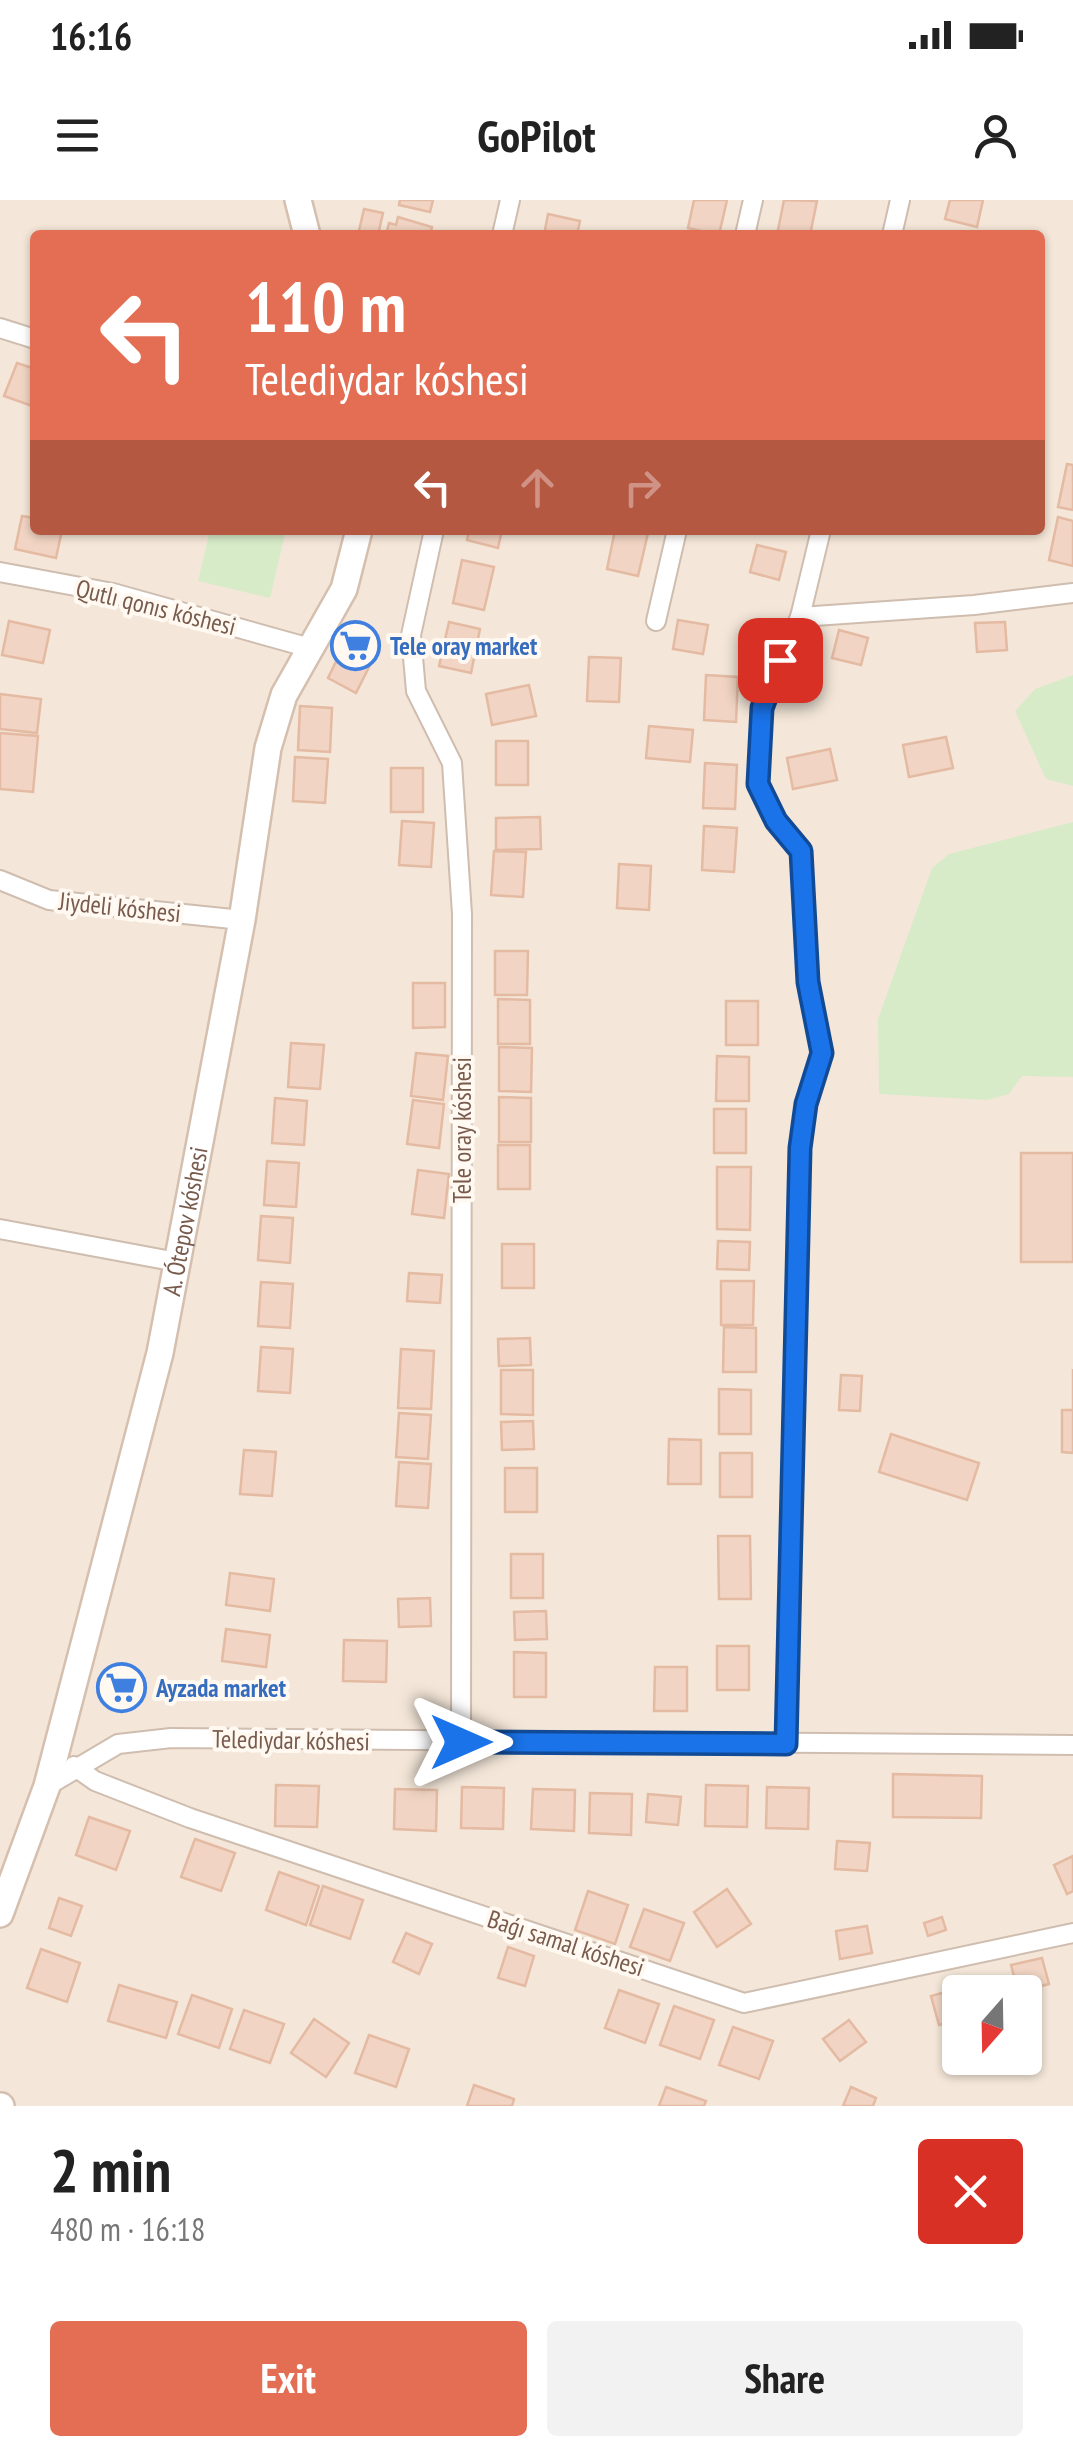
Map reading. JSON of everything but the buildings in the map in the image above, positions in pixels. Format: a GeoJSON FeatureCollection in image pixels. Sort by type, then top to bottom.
{"type":"FeatureCollection","features":[{"type":"Feature","properties":{"kind":"street"},"geometry":{"type":"LineString","coordinates":[[298,200],[306,230]]}},
{"type":"Feature","properties":{"kind":"street"},"geometry":{"type":"LineString","coordinates":[[503,230],[510,200]]}},
{"type":"Feature","properties":{"kind":"street"},"geometry":{"type":"LineString","coordinates":[[746,230],[753,200]]}},
{"type":"Feature","properties":{"kind":"street"},"geometry":{"type":"LineString","coordinates":[[893,230],[900,200]]}},
{"type":"Feature","properties":{"kind":"street"},"geometry":{"type":"LineString","coordinates":[[0,328],[30,337]]}},
{"type":"Feature","properties":{"kind":"street","name":"A. Ótepov kóshesi"},"geometry":{"type":"LineString","coordinates":[[0,1914],[47,1786],[160,1353],[242,920],[268,748],[284,695],[344,589],[358,535]]}},
{"type":"Feature","properties":{"kind":"street","name":"Tele oray kóshesi"},"geometry":{"type":"LineString","coordinates":[[433,535],[411,635],[416,691],[452,763],[462,914],[461,1742]]}},
{"type":"Feature","properties":{"kind":"street"},"geometry":{"type":"LineString","coordinates":[[656,621],[676,535]]}},
{"type":"Feature","properties":{"kind":"street"},"geometry":{"type":"LineString","coordinates":[[786,1744],[800,1148],[806,1104],[822,1053],[808,982],[801,851],[776,821],[758,784],[762,708],[800,617],[820,535]]}},
{"type":"Feature","properties":{"kind":"street","name":"Qutlı qonıs kóshesi"},"geometry":{"type":"LineString","coordinates":[[0,572],[113,593],[310,648]]}},
{"type":"Feature","properties":{"kind":"street"},"geometry":{"type":"LineString","coordinates":[[800,617],[974,606],[1073,593]]}},
{"type":"Feature","properties":{"kind":"street","name":"Jiydeli kóshesi"},"geometry":{"type":"LineString","coordinates":[[0,880],[49,900],[242,920]]}},
{"type":"Feature","properties":{"kind":"street"},"geometry":{"type":"LineString","coordinates":[[0,1230],[177,1262]]}},
{"type":"Feature","properties":{"kind":"street","name":"Telediydar kóshesi"},"geometry":{"type":"LineString","coordinates":[[47,1786],[74,1766],[118,1744],[171,1738],[1073,1745]]}},
{"type":"Feature","properties":{"kind":"street","name":"Baǵı samal kóshesi"},"geometry":{"type":"LineString","coordinates":[[74,1766],[95,1780],[190,1818],[744,2003],[1073,1933]]}},
{"type":"Feature","properties":{"kind":"shaded area"},"geometry":{"type":"Polygon","coordinates":[[[0,200],[1073,200],[1073,2106],[0,2106],[0,200]]]}},
{"type":"Feature","properties":{"kind":"green space"},"geometry":{"type":"Polygon","coordinates":[[[209,535],[285,535],[270,598],[198,581],[209,535]]]}},
{"type":"Feature","properties":{"kind":"green space"},"geometry":{"type":"Polygon","coordinates":[[[1073,675],[1073,786],[1046,779],[1015,711],[1035,689],[1073,675]]]}},
{"type":"Feature","properties":{"kind":"green space"},"geometry":{"type":"Polygon","coordinates":[[[1073,822],[1073,1077],[1022,1076],[1009,1094],[987,1100],[879,1094],[878,1019],[932,868],[949,854],[1073,822]]]}},
{"type":"Feature","properties":{"kind":"place","name":"Tele oray market"},"geometry":{"type":"Point","coordinates":[355,646]}},
{"type":"Feature","properties":{"kind":"place","name":"Ayzada market"},"geometry":{"type":"Point","coordinates":[121,1688]}},
{"type":"Feature","properties":{"kind":"route"},"geometry":{"type":"LineString","coordinates":[[461,1742],[786,1744],[800,1148],[806,1104],[822,1053],[808,982],[801,851],[776,821],[758,784],[762,708],[780,660]]}}]}
